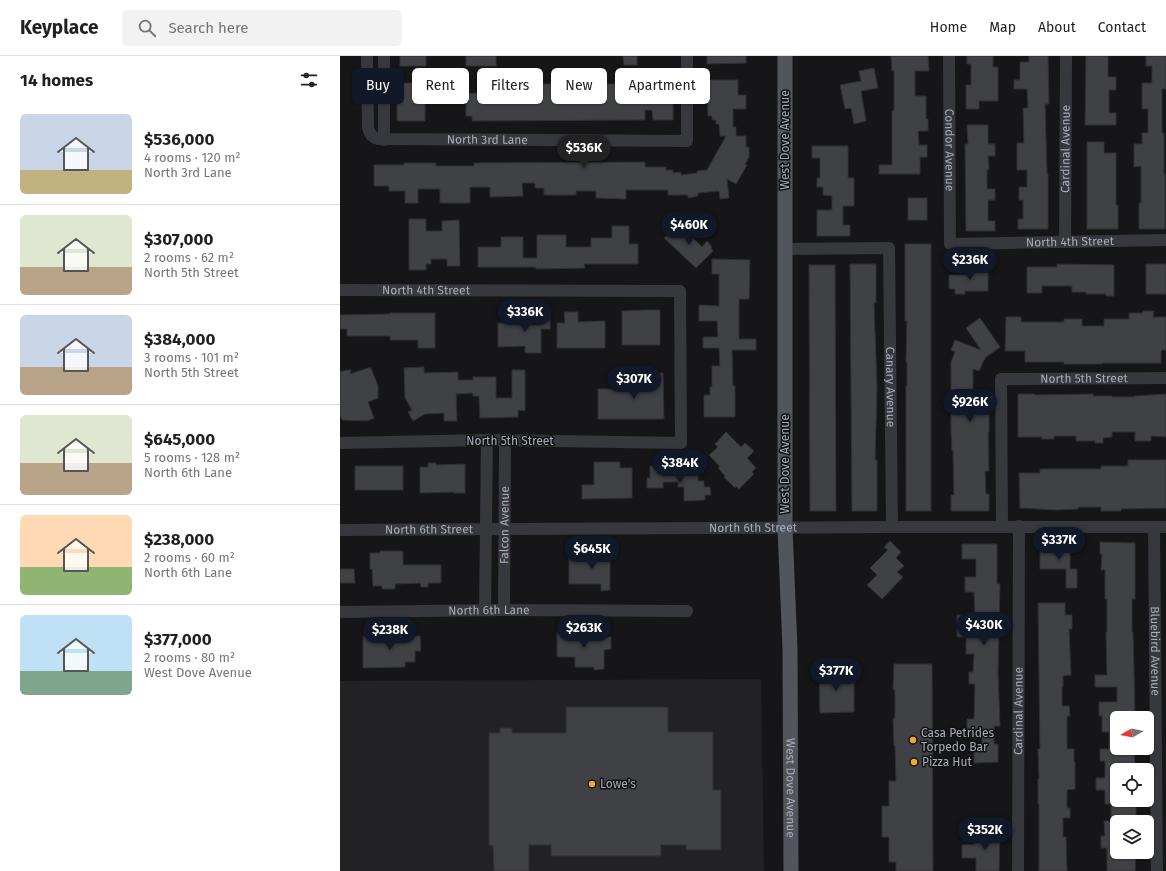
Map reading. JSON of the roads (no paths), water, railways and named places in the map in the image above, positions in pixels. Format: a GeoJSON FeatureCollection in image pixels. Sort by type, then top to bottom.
{"type":"FeatureCollection","features":[{"type":"Feature","properties":{"kind":"main road","name":"West Dove Avenue"},"geometry":{"type":"LineString","coordinates":[[785,56],[785,528],[790,648],[791,871]]}},
{"type":"Feature","properties":{"kind":"street"},"geometry":{"type":"LineString","coordinates":[[367,56],[368,128],[370,134],[374,138],[384,140],[384,56]]}},
{"type":"Feature","properties":{"kind":"street","name":"North 3rd Lane"},"geometry":{"type":"LineString","coordinates":[[384,140],[687,141],[687,56]]}},
{"type":"Feature","properties":{"kind":"street","name":"Condor Avenue"},"geometry":{"type":"LineString","coordinates":[[949,56],[950,244]]}},
{"type":"Feature","properties":{"kind":"street","name":"Cardinal Avenue"},"geometry":{"type":"LineString","coordinates":[[1065,242],[1066,56]]}},
{"type":"Feature","properties":{"kind":"street","name":"North 4th Street"},"geometry":{"type":"LineString","coordinates":[[950,244],[1166,240]]}},
{"type":"Feature","properties":{"kind":"street","name":"Canary Avenue"},"geometry":{"type":"LineString","coordinates":[[785,249],[890,248],[892,527]]}},
{"type":"Feature","properties":{"kind":"street","name":"North 4th Street"},"geometry":{"type":"LineString","coordinates":[[340,290],[680,292],[681,443]]}},
{"type":"Feature","properties":{"kind":"street","name":"North 5th Street"},"geometry":{"type":"LineString","coordinates":[[1002,526],[1001,378],[1166,378]]}},
{"type":"Feature","properties":{"kind":"street","name":"Falcon Avenue"},"geometry":{"type":"LineString","coordinates":[[485,610],[487,440]]}},
{"type":"Feature","properties":{"kind":"street","name":"North 5th Street"},"geometry":{"type":"LineString","coordinates":[[340,443],[505,440],[681,443]]}},
{"type":"Feature","properties":{"kind":"street","name":"Falcon Avenue"},"geometry":{"type":"LineString","coordinates":[[504,610],[505,440]]}},
{"type":"Feature","properties":{"kind":"street","name":"North 6th Street"},"geometry":{"type":"LineString","coordinates":[[340,530],[1002,526],[1160,527]]}},
{"type":"Feature","properties":{"kind":"street","name":"Cardinal Avenue"},"geometry":{"type":"LineString","coordinates":[[1018,871],[1019,526]]}},
{"type":"Feature","properties":{"kind":"street","name":"Bluebird Avenue"},"geometry":{"type":"LineString","coordinates":[[1157,871],[1160,527]]}},
{"type":"Feature","properties":{"kind":"street","name":"North 6th Lane"},"geometry":{"type":"LineString","coordinates":[[340,612],[485,610],[686,611]]}},
{"type":"Feature","properties":{"kind":"place","name":"Casa Petrides Torpedo Bar"},"geometry":{"type":"Point","coordinates":[913,740]}},
{"type":"Feature","properties":{"kind":"place","name":"Pizza Hut"},"geometry":{"type":"Point","coordinates":[914,762]}},
{"type":"Feature","properties":{"kind":"place","name":"Lowe's"},"geometry":{"type":"Point","coordinates":[592,784]}}]}
